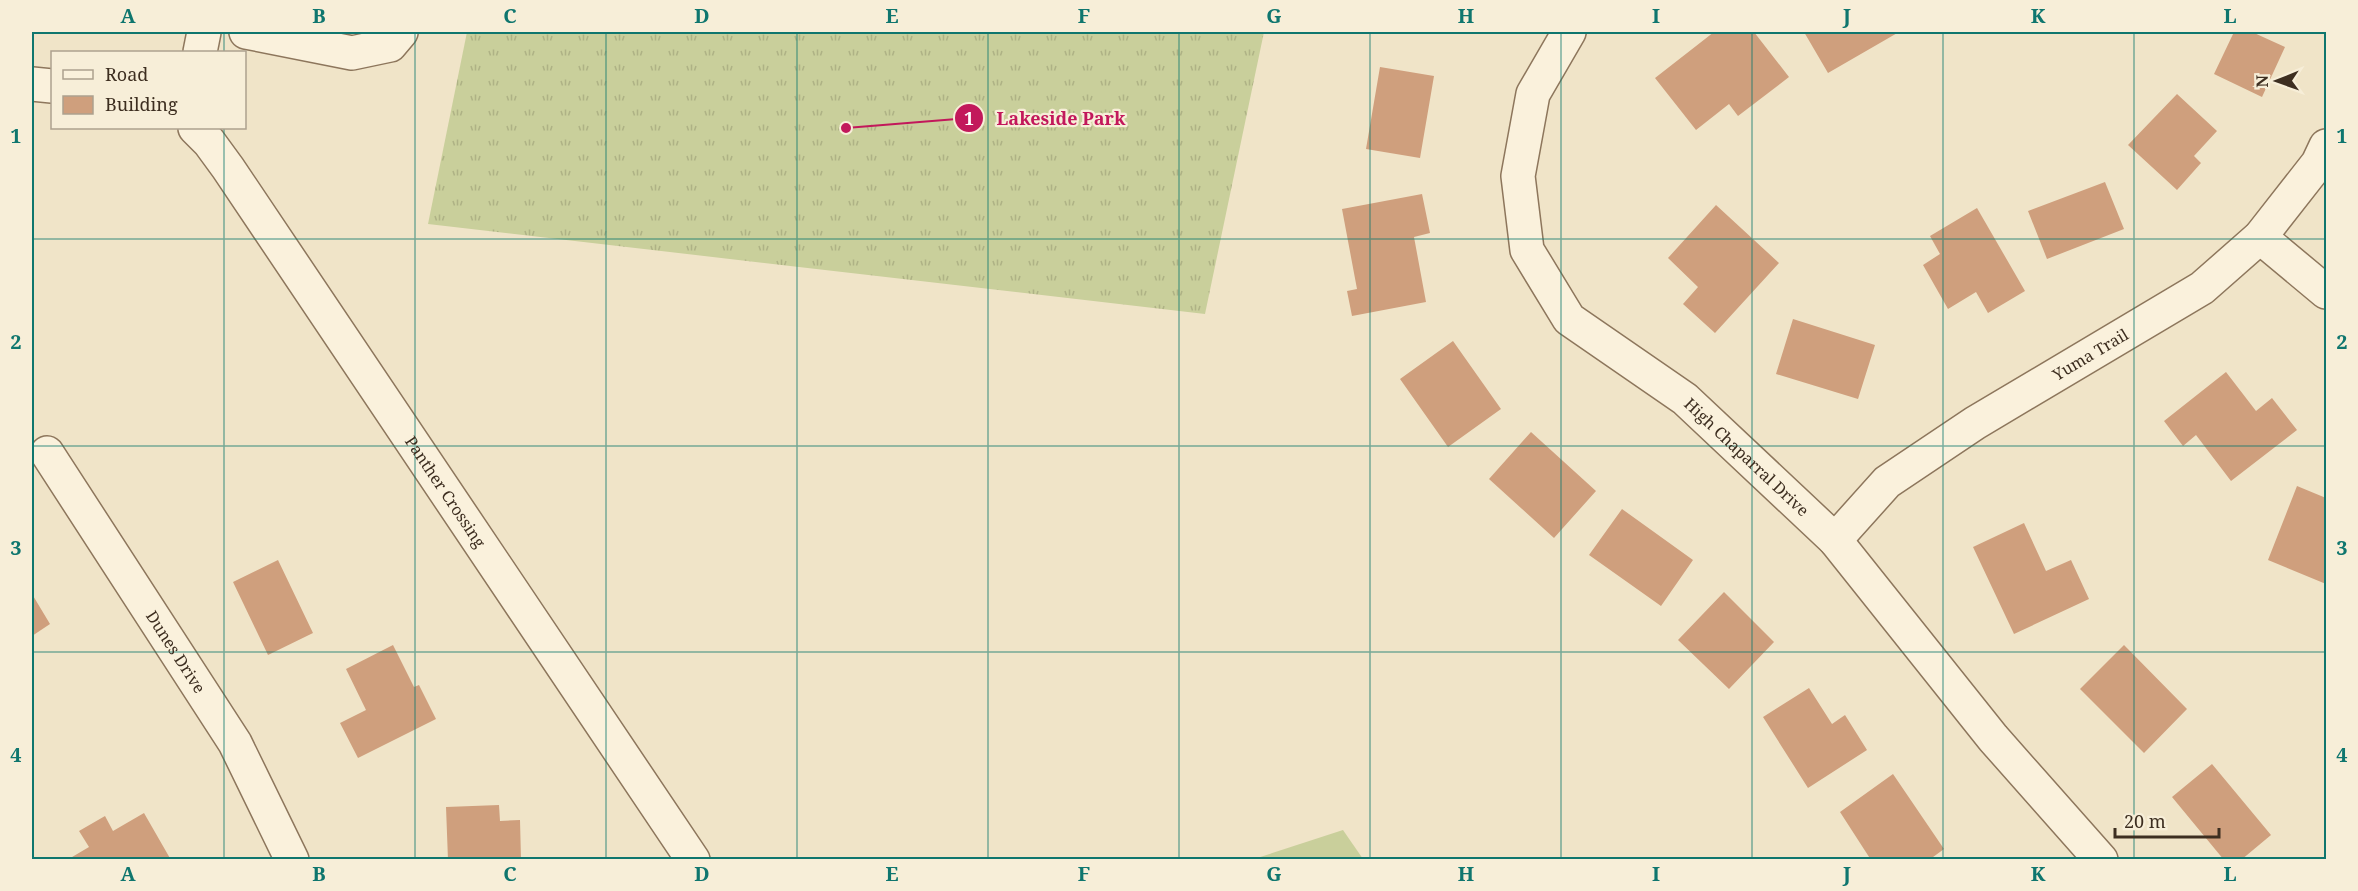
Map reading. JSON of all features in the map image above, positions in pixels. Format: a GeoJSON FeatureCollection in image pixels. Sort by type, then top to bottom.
{"type":"FeatureCollection","features":[{"type":"Feature","properties":{"kind":"street"},"geometry":{"type":"LineString","coordinates":[[200,51],[204,32]]}},
{"type":"Feature","properties":{"kind":"street"},"geometry":{"type":"LineString","coordinates":[[246,32],[351,53],[390,45],[401,32]]}},
{"type":"Feature","properties":{"kind":"street","name":"High Chaparral Drive"},"geometry":{"type":"LineString","coordinates":[[1569,32],[1533,94],[1518,176],[1527,250],[1569,319],[1685,399],[1835,540],[1993,738],[2101,860]]}},
{"type":"Feature","properties":{"kind":"street"},"geometry":{"type":"LineString","coordinates":[[32,84],[51,86]]}},
{"type":"Feature","properties":{"kind":"street","name":"Panther Crossing"},"geometry":{"type":"LineString","coordinates":[[196,129],[209,142],[228,168],[693,860]]}},
{"type":"Feature","properties":{"kind":"street","name":"Yuma Trail"},"geometry":{"type":"LineString","coordinates":[[1835,540],[1887,482],[1975,423],[2202,288],[2260,237],[2318,164],[2326,146]]}},
{"type":"Feature","properties":{"kind":"street"},"geometry":{"type":"LineString","coordinates":[[2260,237],[2326,292]]}},
{"type":"Feature","properties":{"kind":"street","name":"Dunes Drive"},"geometry":{"type":"LineString","coordinates":[[47,453],[235,743],[292,860]]}},
{"type":"Feature","properties":{"kind":"green space"},"geometry":{"type":"Polygon","coordinates":[[[467,32],[1264,32],[1205,314],[428,224],[467,32]]]}},
{"type":"Feature","properties":{"kind":"green space"},"geometry":{"type":"Polygon","coordinates":[[[1343,830],[1363,859],[1254,859],[1343,830]]]}},
{"type":"Feature","properties":{"kind":"building"},"geometry":{"type":"Polygon","coordinates":[[[1714,32],[1754,32],[1789,77],[1738,116],[1729,104],[1696,130],[1655,78],[1714,32]]]}},
{"type":"Feature","properties":{"kind":"building"},"geometry":{"type":"Polygon","coordinates":[[[1804,32],[1899,32],[1828,73],[1804,32]]]}},
{"type":"Feature","properties":{"kind":"building"},"geometry":{"type":"Polygon","coordinates":[[[2234,32],[2252,32],[2285,47],[2262,97],[2214,74],[2234,32]]]}},
{"type":"Feature","properties":{"kind":"building"},"geometry":{"type":"Polygon","coordinates":[[[1380,67],[1434,76],[1420,158],[1366,149],[1380,67]]]}},
{"type":"Feature","properties":{"kind":"building"},"geometry":{"type":"Polygon","coordinates":[[[2177,94],[2217,131],[2194,156],[2201,163],[2177,190],[2128,145],[2177,94]]]}},
{"type":"Feature","properties":{"kind":"building"},"geometry":{"type":"Polygon","coordinates":[[[2105,182],[2124,229],[2047,259],[2028,211],[2105,182]]]}},
{"type":"Feature","properties":{"kind":"building"},"geometry":{"type":"Polygon","coordinates":[[[1422,194],[1430,233],[1414,237],[1426,302],[1352,316],[1347,291],[1357,289],[1342,209],[1422,194]]]}},
{"type":"Feature","properties":{"kind":"building"},"geometry":{"type":"Polygon","coordinates":[[[1716,205],[1779,263],[1715,333],[1683,304],[1698,287],[1668,258],[1716,205]]]}},
{"type":"Feature","properties":{"kind":"building"},"geometry":{"type":"Polygon","coordinates":[[[1977,208],[2025,291],[1988,313],[1976,292],[1948,309],[1923,265],[1940,254],[1930,236],[1977,208]]]}},
{"type":"Feature","properties":{"kind":"building"},"geometry":{"type":"Polygon","coordinates":[[[1793,319],[1875,345],[1858,399],[1776,374],[1793,319]]]}},
{"type":"Feature","properties":{"kind":"building"},"geometry":{"type":"Polygon","coordinates":[[[1453,341],[1501,409],[1448,447],[1400,379],[1453,341]]]}},
{"type":"Feature","properties":{"kind":"building"},"geometry":{"type":"Polygon","coordinates":[[[2226,372],[2256,411],[2272,398],[2297,430],[2231,481],[2196,435],[2183,446],[2164,421],[2226,372]]]}},
{"type":"Feature","properties":{"kind":"building"},"geometry":{"type":"Polygon","coordinates":[[[1531,432],[1596,491],[1554,538],[1489,479],[1531,432]]]}},
{"type":"Feature","properties":{"kind":"building"},"geometry":{"type":"Polygon","coordinates":[[[2297,486],[2326,498],[2326,584],[2268,560],[2297,486]]]}},
{"type":"Feature","properties":{"kind":"building"},"geometry":{"type":"Polygon","coordinates":[[[1622,509],[1693,560],[1661,606],[1589,555],[1622,509]]]}},
{"type":"Feature","properties":{"kind":"building"},"geometry":{"type":"Polygon","coordinates":[[[2024,523],[2046,571],[2071,560],[2089,599],[2014,634],[1973,547],[2024,523]]]}},
{"type":"Feature","properties":{"kind":"building"},"geometry":{"type":"Polygon","coordinates":[[[278,560],[313,633],[268,655],[233,582],[278,560]]]}},
{"type":"Feature","properties":{"kind":"building"},"geometry":{"type":"Polygon","coordinates":[[[1724,592],[1774,642],[1729,689],[1678,640],[1724,592]]]}},
{"type":"Feature","properties":{"kind":"building"},"geometry":{"type":"Polygon","coordinates":[[[32,594],[50,624],[32,636],[32,594]]]}},
{"type":"Feature","properties":{"kind":"building"},"geometry":{"type":"Polygon","coordinates":[[[393,645],[414,687],[419,685],[436,719],[358,758],[340,723],[366,710],[346,669],[393,645]]]}},
{"type":"Feature","properties":{"kind":"building"},"geometry":{"type":"Polygon","coordinates":[[[2124,645],[2187,709],[2144,753],[2080,689],[2124,645]]]}},
{"type":"Feature","properties":{"kind":"building"},"geometry":{"type":"Polygon","coordinates":[[[1809,688],[1832,724],[1845,715],[1867,750],[1808,788],[1763,717],[1809,688]]]}},
{"type":"Feature","properties":{"kind":"building"},"geometry":{"type":"Polygon","coordinates":[[[2212,764],[2271,835],[2241,860],[2224,860],[2172,797],[2212,764]]]}},
{"type":"Feature","properties":{"kind":"building"},"geometry":{"type":"Polygon","coordinates":[[[1893,774],[1944,849],[1929,860],[1871,860],[1840,812],[1893,774]]]}},
{"type":"Feature","properties":{"kind":"building"},"geometry":{"type":"Polygon","coordinates":[[[499,805],[500,821],[520,820],[521,860],[448,860],[446,807],[499,805]]]}},
{"type":"Feature","properties":{"kind":"building"},"geometry":{"type":"Polygon","coordinates":[[[144,813],[171,860],[67,860],[89,847],[79,831],[105,816],[113,831],[144,813]]]}},
{"type":"Feature","properties":{"kind":"place","name":"Lakeside Park"},"geometry":{"type":"Point","coordinates":[846,128]}}]}
